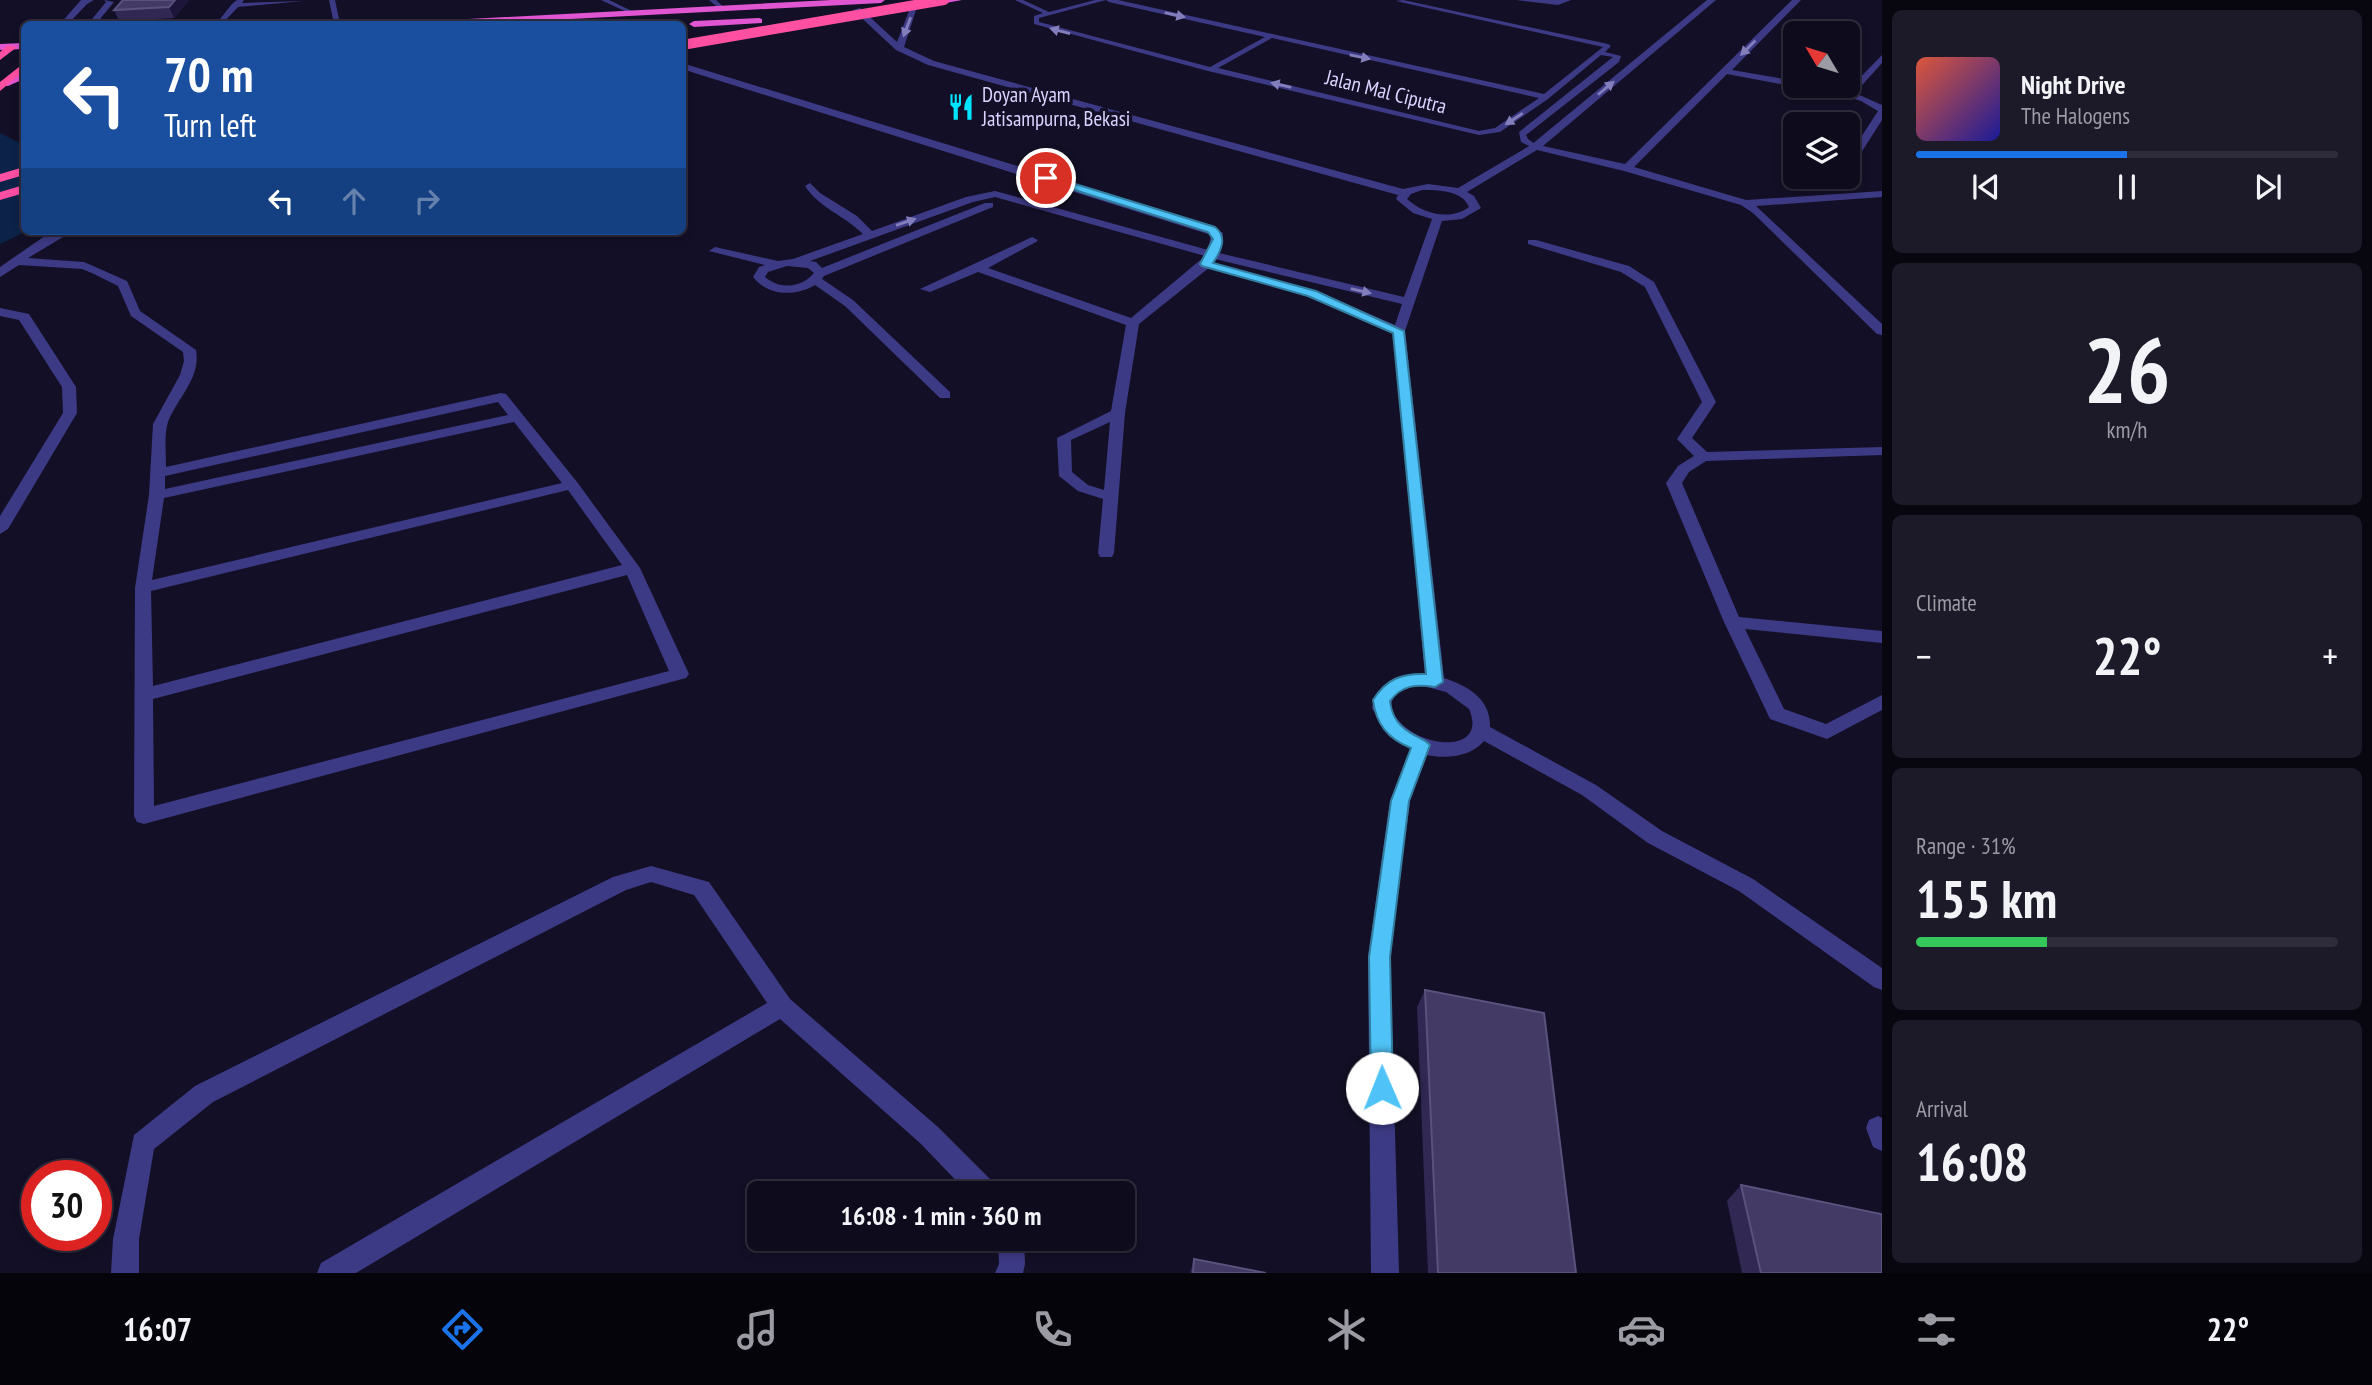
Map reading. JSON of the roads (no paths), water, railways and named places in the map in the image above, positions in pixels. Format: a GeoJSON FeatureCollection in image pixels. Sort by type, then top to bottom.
{"type":"FeatureCollection","features":[{"type":"Feature","properties":{"kind":"highway"},"geometry":{"type":"LineString","coordinates":[[686,31],[870,0]]}},
{"type":"Feature","properties":{"kind":"highway"},"geometry":{"type":"LineString","coordinates":[[486,21],[881,0]]}},
{"type":"Feature","properties":{"kind":"highway"},"geometry":{"type":"LineString","coordinates":[[686,47],[944,0]]}},
{"type":"Feature","properties":{"kind":"highway"},"geometry":{"type":"LineString","coordinates":[[686,24],[726,24],[958,0]]}},
{"type":"Feature","properties":{"kind":"highway"},"geometry":{"type":"LineString","coordinates":[[0,57],[6,47]]}},
{"type":"Feature","properties":{"kind":"highway"},"geometry":{"type":"LineString","coordinates":[[0,57],[21,57]]}},
{"type":"Feature","properties":{"kind":"highway"},"geometry":{"type":"LineString","coordinates":[[2,86],[21,69]]}},
{"type":"Feature","properties":{"kind":"highway"},"geometry":{"type":"LineString","coordinates":[[2,86],[21,77]]}},
{"type":"Feature","properties":{"kind":"highway"},"geometry":{"type":"LineString","coordinates":[[0,178],[21,172]]}},
{"type":"Feature","properties":{"kind":"highway"},"geometry":{"type":"LineString","coordinates":[[0,196],[21,190]]}},
{"type":"Feature","properties":{"kind":"street"},"geometry":{"type":"LineString","coordinates":[[67,21],[84,2],[90,0]]}},
{"type":"Feature","properties":{"kind":"street"},"geometry":{"type":"LineString","coordinates":[[94,21],[110,2],[108,0]]}},
{"type":"Feature","properties":{"kind":"street"},"geometry":{"type":"LineString","coordinates":[[1520,0],[1558,3],[1567,0]]}},
{"type":"Feature","properties":{"kind":"street"},"geometry":{"type":"LineString","coordinates":[[1459,192],[1535,147],[1712,0]]}},
{"type":"Feature","properties":{"kind":"street"},"geometry":{"type":"LineString","coordinates":[[1628,168],[1797,0]]}},
{"type":"Feature","properties":{"kind":"street"},"geometry":{"type":"LineString","coordinates":[[899,48],[915,6]]}},
{"type":"Feature","properties":{"kind":"street"},"geometry":{"type":"LineString","coordinates":[[857,10],[899,48],[942,67],[1404,193],[1427,187],[1459,192],[1469,197],[1475,203],[1475,208],[1462,216],[1438,217],[1407,206],[1401,199],[1404,193]]}},
{"type":"Feature","properties":{"kind":"street"},"geometry":{"type":"LineString","coordinates":[[686,47],[784,26],[807,16]]}},
{"type":"Feature","properties":{"kind":"street"},"geometry":{"type":"LineString","coordinates":[[1860,82],[1882,58]]}},
{"type":"Feature","properties":{"kind":"street"},"geometry":{"type":"LineString","coordinates":[[686,67],[1214,231],[1217,236],[1209,259],[1133,323],[1118,413],[1107,553]]}},
{"type":"Feature","properties":{"kind":"street"},"geometry":{"type":"LineString","coordinates":[[1872,68],[1882,73]]}},
{"type":"Feature","properties":{"kind":"street"},"geometry":{"type":"LineString","coordinates":[[1725,71],[1783,82]]}},
{"type":"Feature","properties":{"kind":"street"},"geometry":{"type":"LineString","coordinates":[[1859,98],[1882,111],[1860,148]]}},
{"type":"Feature","properties":{"kind":"street"},"geometry":{"type":"LineString","coordinates":[[1865,141],[1882,139]]}},
{"type":"Feature","properties":{"kind":"street"},"geometry":{"type":"LineString","coordinates":[[1535,147],[1628,168],[1745,203],[1757,211],[1882,331]]}},
{"type":"Feature","properties":{"kind":"street"},"geometry":{"type":"LineString","coordinates":[[810,186],[816,195],[853,218],[870,235]]}},
{"type":"Feature","properties":{"kind":"street"},"geometry":{"type":"LineString","coordinates":[[715,251],[776,264],[796,262],[970,199],[1000,194],[1312,294],[1399,331]]}},
{"type":"Feature","properties":{"kind":"street"},"geometry":{"type":"LineString","coordinates":[[1745,203],[1882,194]]}},
{"type":"Feature","properties":{"kind":"street"},"geometry":{"type":"LineString","coordinates":[[1868,195],[1882,206]]}},
{"type":"Feature","properties":{"kind":"street"},"geometry":{"type":"LineString","coordinates":[[776,264],[763,270],[760,278],[771,287],[797,289],[818,277],[983,206],[995,205],[1008,206],[1209,259],[1410,302]]}},
{"type":"Feature","properties":{"kind":"street"},"geometry":{"type":"LineString","coordinates":[[1435,682],[1399,331],[1438,217]]}},
{"type":"Feature","properties":{"kind":"street"},"geometry":{"type":"LineString","coordinates":[[0,273],[46,240],[58,235]]}},
{"type":"Feature","properties":{"kind":"street"},"geometry":{"type":"LineString","coordinates":[[926,289],[978,268],[1032,240]]}},
{"type":"Feature","properties":{"kind":"street"},"geometry":{"type":"LineString","coordinates":[[1532,242],[1625,269],[1650,285],[1709,402],[1685,439],[1703,457]]}},
{"type":"Feature","properties":{"kind":"street"},"geometry":{"type":"LineString","coordinates":[[16,261],[84,266],[98,271],[123,284],[135,313],[189,350],[191,361],[187,374],[160,424],[157,495],[143,588],[144,816],[680,674],[632,568],[572,485],[501,397],[158,472]]}},
{"type":"Feature","properties":{"kind":"street"},"geometry":{"type":"LineString","coordinates":[[796,262],[812,265],[818,277],[849,303],[944,395]]}},
{"type":"Feature","properties":{"kind":"street"},"geometry":{"type":"LineString","coordinates":[[978,268],[1133,323]]}},
{"type":"Feature","properties":{"kind":"street"},"geometry":{"type":"LineString","coordinates":[[0,312],[24,317],[69,387],[69,413],[0,529]]}},
{"type":"Feature","properties":{"kind":"street"},"geometry":{"type":"LineString","coordinates":[[1111,498],[1083,488],[1063,473],[1064,438],[1118,413]]}},
{"type":"Feature","properties":{"kind":"street"},"geometry":{"type":"LineString","coordinates":[[157,495],[517,417]]}},
{"type":"Feature","properties":{"kind":"street"},"geometry":{"type":"LineString","coordinates":[[1882,451],[1703,457],[1683,469],[1674,483],[1733,622],[1777,714],[1827,732],[1882,702]]}},
{"type":"Feature","properties":{"kind":"street"},"geometry":{"type":"LineString","coordinates":[[143,588],[572,485]]}},
{"type":"Feature","properties":{"kind":"street"},"geometry":{"type":"LineString","coordinates":[[142,695],[632,568]]}},
{"type":"Feature","properties":{"kind":"street"},"geometry":{"type":"LineString","coordinates":[[1733,622],[1882,637]]}},
{"type":"Feature","properties":{"kind":"street"},"geometry":{"type":"LineString","coordinates":[[1400,682],[1435,682],[1467,697],[1480,712],[1478,737],[1460,747],[1435,749],[1409,740],[1389,725],[1384,717],[1382,700],[1392,687],[1400,682]]}},
{"type":"Feature","properties":{"kind":"street"},"geometry":{"type":"LineString","coordinates":[[1480,730],[1589,790],[1655,837],[1746,885],[1882,980]]}},
{"type":"Feature","properties":{"kind":"street"},"geometry":{"type":"LineString","coordinates":[[1385,1273],[1380,957],[1400,801],[1421,745]]}},
{"type":"Feature","properties":{"kind":"street"},"geometry":{"type":"LineString","coordinates":[[125,1273],[126,1239],[143,1143],[204,1094],[620,883],[651,874],[701,888],[782,1006],[929,1135],[974,1181]]}},
{"type":"Feature","properties":{"kind":"street"},"geometry":{"type":"LineString","coordinates":[[331,1273],[782,1006]]}},
{"type":"Feature","properties":{"kind":"street"},"geometry":{"type":"LineString","coordinates":[[1009,1273],[1010,1251]]}},
{"type":"Feature","properties":{"kind":"lane"},"geometry":{"type":"LineString","coordinates":[[333,0],[336,21]]}},
{"type":"Feature","properties":{"kind":"lane"},"geometry":{"type":"LineString","coordinates":[[604,0],[633,13]]}},
{"type":"Feature","properties":{"kind":"lane"},"geometry":{"type":"LineString","coordinates":[[712,0],[723,10]]}},
{"type":"Feature","properties":{"kind":"lane"},"geometry":{"type":"LineString","coordinates":[[758,0],[767,8]]}},
{"type":"Feature","properties":{"kind":"lane"},"geometry":{"type":"LineString","coordinates":[[1018,0],[1046,12],[1103,0]]}},
{"type":"Feature","properties":{"kind":"lane","name":"Jalan Mal Ciputra"},"geometry":{"type":"LineString","coordinates":[[1109,0],[1545,97]]}},
{"type":"Feature","properties":{"kind":"lane"},"geometry":{"type":"LineString","coordinates":[[222,21],[237,3],[301,1]]}},
{"type":"Feature","properties":{"kind":"lane"},"geometry":{"type":"LineString","coordinates":[[1398,1],[1608,46],[1602,53],[1617,56],[1616,60],[1522,134],[1524,140],[1535,147]]}},
{"type":"Feature","properties":{"kind":"lane","name":"Jalan Mal Ciputra"},"geometry":{"type":"LineString","coordinates":[[1046,12],[1036,17],[1036,23],[1211,69],[1479,133],[1497,130],[1602,53]]}},
{"type":"Feature","properties":{"kind":"lane"},"geometry":{"type":"LineString","coordinates":[[1211,69],[1269,37]]}},
{"type":"Feature","properties":{"kind":"water"},"geometry":{"type":"Polygon","coordinates":[[[0,133],[21,144],[21,234],[0,244],[0,133]]]}},
{"type":"Feature","properties":{"kind":"place","name":"Doyan Ayam Jatisampurna, Bekasi"},"geometry":{"type":"Point","coordinates":[961,107]}}]}
